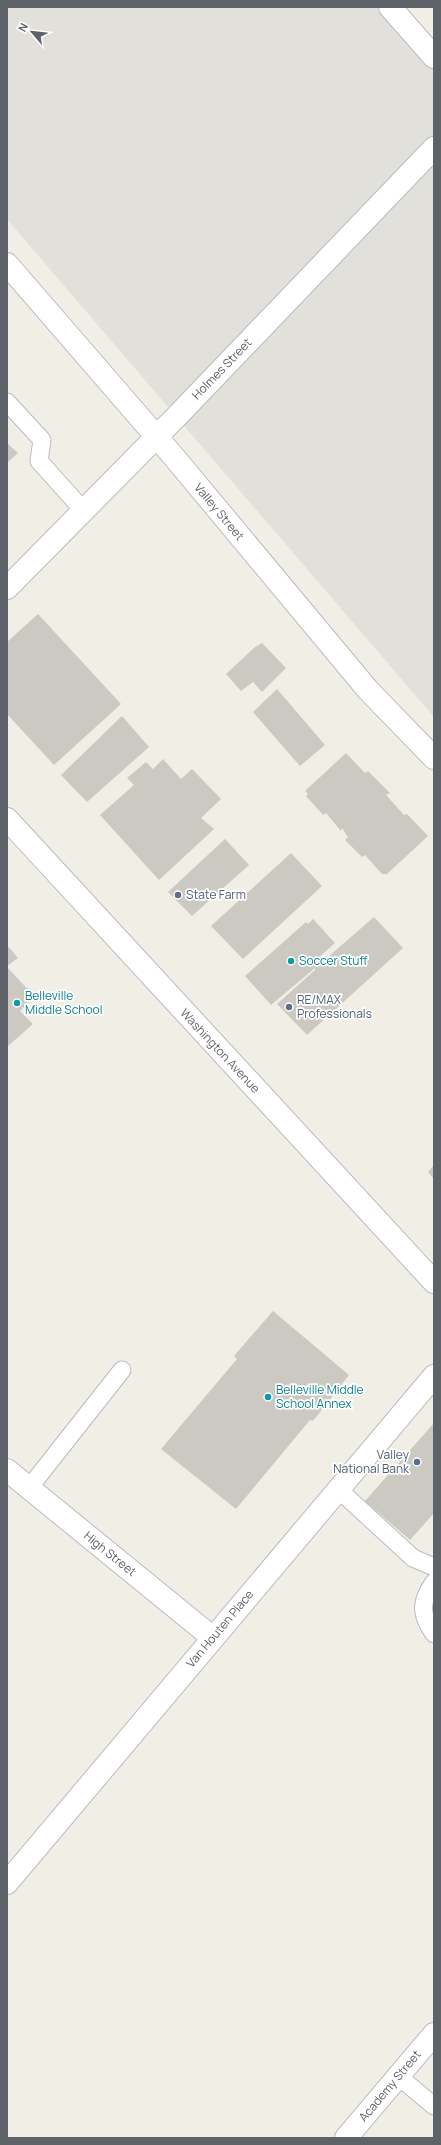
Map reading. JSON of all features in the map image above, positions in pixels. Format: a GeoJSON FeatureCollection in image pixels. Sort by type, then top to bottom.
{"type":"FeatureCollection","features":[{"type":"Feature","properties":{"kind":"street"},"geometry":{"type":"LineString","coordinates":[[390,7],[434,57]]}},
{"type":"Feature","properties":{"kind":"street","name":"Holmes Street"},"geometry":{"type":"LineString","coordinates":[[7,588],[156,437],[434,148]]}},
{"type":"Feature","properties":{"kind":"street","name":"Valley Street"},"geometry":{"type":"LineString","coordinates":[[7,264],[156,437],[368,690],[434,758]]}},
{"type":"Feature","properties":{"kind":"street","name":"Washington Avenue"},"geometry":{"type":"LineString","coordinates":[[7,819],[434,1282]]}},
{"type":"Feature","properties":{"kind":"street","name":"Van Houten Place"},"geometry":{"type":"LineString","coordinates":[[7,1883],[434,1376]]}},
{"type":"Feature","properties":{"kind":"street","name":"High Street"},"geometry":{"type":"LineString","coordinates":[[7,1470],[213,1638]]}},
{"type":"Feature","properties":{"kind":"street","name":"Academy Street"},"geometry":{"type":"LineString","coordinates":[[346,2138],[434,2034]]}},
{"type":"Feature","properties":{"kind":"lane"},"geometry":{"type":"LineString","coordinates":[[7,402],[42,440],[39,461],[84,510]]}},
{"type":"Feature","properties":{"kind":"lane"},"geometry":{"type":"LineString","coordinates":[[29,1488],[122,1370]]}},
{"type":"Feature","properties":{"kind":"lane"},"geometry":{"type":"LineString","coordinates":[[338,1489],[413,1558],[434,1567]]}},
{"type":"Feature","properties":{"kind":"lane"},"geometry":{"type":"LineString","coordinates":[[434,1582],[425,1594],[422,1611],[434,1634]]}},
{"type":"Feature","properties":{"kind":"lane"},"geometry":{"type":"LineString","coordinates":[[398,2076],[434,2106]]}},
{"type":"Feature","properties":{"kind":"shaded area"},"geometry":{"type":"Polygon","coordinates":[[[7,7],[396,7],[434,50],[434,717],[7,219],[7,7]]]}},
{"type":"Feature","properties":{"kind":"building"},"geometry":{"type":"Polygon","coordinates":[[[7,443],[18,453],[7,463],[7,443]]]}},
{"type":"Feature","properties":{"kind":"building"},"geometry":{"type":"Polygon","coordinates":[[[38,614],[121,704],[54,765],[7,714],[7,642],[38,614]]]}},
{"type":"Feature","properties":{"kind":"building"},"geometry":{"type":"Polygon","coordinates":[[[262,643],[286,668],[262,692],[253,682],[241,691],[226,674],[255,647],[262,643]]]}},
{"type":"Feature","properties":{"kind":"building"},"geometry":{"type":"Polygon","coordinates":[[[277,689],[325,745],[300,766],[253,712],[277,689]]]}},
{"type":"Feature","properties":{"kind":"building"},"geometry":{"type":"Polygon","coordinates":[[[122,716],[149,747],[87,802],[61,775],[122,716]]]}},
{"type":"Feature","properties":{"kind":"building"},"geometry":{"type":"Polygon","coordinates":[[[346,753],[365,773],[368,771],[390,793],[386,795],[404,815],[407,814],[428,836],[387,874],[382,874],[365,855],[362,857],[345,840],[348,837],[342,828],[341,831],[326,813],[323,815],[306,796],[308,794],[305,791],[346,753]]]}},
{"type":"Feature","properties":{"kind":"building"},"geometry":{"type":"Polygon","coordinates":[[[163,759],[181,779],[192,769],[221,799],[201,818],[214,829],[159,880],[100,815],[134,785],[127,778],[146,762],[153,769],[163,759]]]}},
{"type":"Feature","properties":{"kind":"building"},"geometry":{"type":"Polygon","coordinates":[[[225,839],[249,865],[192,916],[168,892],[225,839]]]}},
{"type":"Feature","properties":{"kind":"building"},"geometry":{"type":"Polygon","coordinates":[[[291,853],[322,886],[243,959],[211,926],[291,853]]]}},
{"type":"Feature","properties":{"kind":"building"},"geometry":{"type":"Polygon","coordinates":[[[374,917],[403,948],[307,1035],[277,1004],[315,970],[315,968],[271,1005],[245,976],[306,922],[308,924],[313,919],[335,943],[317,959],[321,963],[374,917]]]}},
{"type":"Feature","properties":{"kind":"building","name":"Belleville Middle School"},"geometry":{"type":"Polygon","coordinates":[[[7,945],[18,958],[7,966],[7,945]]]}},
{"type":"Feature","properties":{"kind":"building","name":"Belleville Middle School"},"geometry":{"type":"Polygon","coordinates":[[[7,967],[34,996],[20,1011],[33,1024],[7,1047],[7,967]]]}},
{"type":"Feature","properties":{"kind":"building"},"geometry":{"type":"Polygon","coordinates":[[[434,1165],[434,1179],[428,1172],[434,1165]]]}},
{"type":"Feature","properties":{"kind":"building","name":"Belleville Middle School Annex"},"geometry":{"type":"Polygon","coordinates":[[[273,1311],[349,1375],[313,1421],[310,1420],[236,1509],[161,1449],[237,1359],[234,1356],[273,1311]]]}},
{"type":"Feature","properties":{"kind":"building","name":"Valley National Bank"},"geometry":{"type":"Polygon","coordinates":[[[434,1423],[434,1513],[410,1540],[365,1501],[434,1423]]]}},
{"type":"Feature","properties":{"kind":"place","name":"State Farm"},"geometry":{"type":"Point","coordinates":[178,895]}},
{"type":"Feature","properties":{"kind":"place","name":"Soccer Stuff"},"geometry":{"type":"Point","coordinates":[291,961]}},
{"type":"Feature","properties":{"kind":"place","name":"Belleville Middle School"},"geometry":{"type":"Point","coordinates":[17,1003]}},
{"type":"Feature","properties":{"kind":"place","name":"RE/MAX Professionals"},"geometry":{"type":"Point","coordinates":[289,1007]}},
{"type":"Feature","properties":{"kind":"place","name":"Belleville Middle School Annex"},"geometry":{"type":"Point","coordinates":[268,1397]}},
{"type":"Feature","properties":{"kind":"place","name":"Valley National Bank"},"geometry":{"type":"Point","coordinates":[417,1462]}}]}
